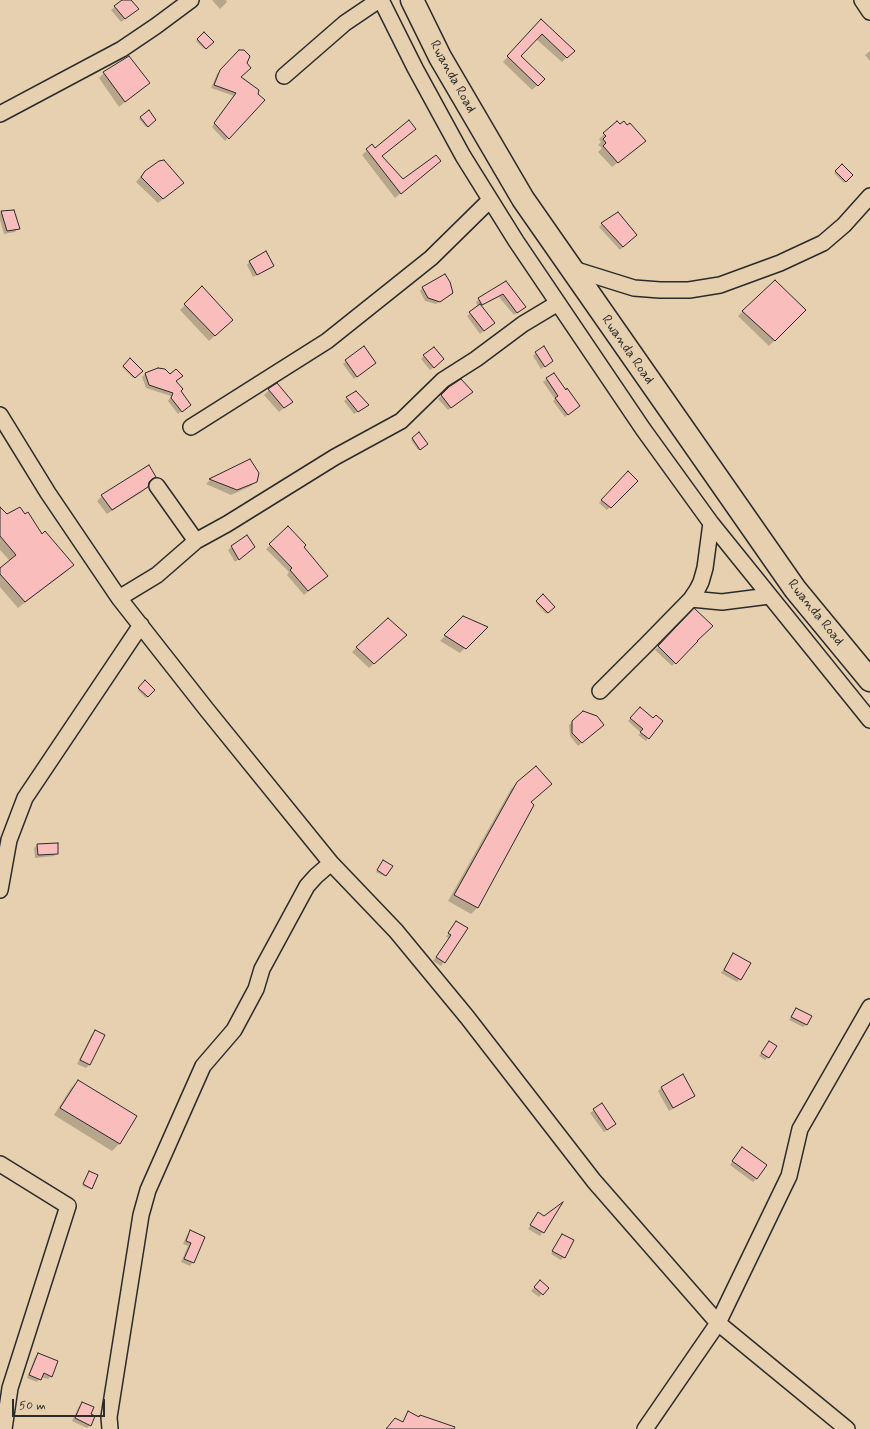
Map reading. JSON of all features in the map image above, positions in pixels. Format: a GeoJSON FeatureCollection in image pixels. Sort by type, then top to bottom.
{"type":"FeatureCollection","features":[{"type":"Feature","properties":{"kind":"highway","name":"Rwanda Road"},"geometry":{"type":"LineString","coordinates":[[412,0],[440,57],[522,199],[795,589],[866,671]]}},
{"type":"Feature","properties":{"kind":"street"},"geometry":{"type":"LineString","coordinates":[[0,114],[122,49],[191,0]]}},
{"type":"Feature","properties":{"kind":"street"},"geometry":{"type":"LineString","coordinates":[[284,76],[346,24],[380,0],[463,156],[490,200],[643,429],[711,523],[870,720]]}},
{"type":"Feature","properties":{"kind":"street"},"geometry":{"type":"LineString","coordinates":[[862,0],[870,12]]}},
{"type":"Feature","properties":{"kind":"street"},"geometry":{"type":"LineString","coordinates":[[569,267],[634,288],[689,290],[720,285],[780,263],[823,243],[844,225],[870,196]]}},
{"type":"Feature","properties":{"kind":"street"},"geometry":{"type":"LineString","coordinates":[[191,427],[327,341],[432,258],[490,200]]}},
{"type":"Feature","properties":{"kind":"street"},"geometry":{"type":"LineString","coordinates":[[118,598],[157,575],[196,541],[227,524],[335,457],[401,420],[443,380],[476,359],[523,324],[558,303]]}},
{"type":"Feature","properties":{"kind":"street"},"geometry":{"type":"LineString","coordinates":[[0,415],[48,493],[118,598],[141,625],[206,710],[331,863],[396,931],[470,1021],[594,1181],[718,1323],[847,1429]]}},
{"type":"Feature","properties":{"kind":"street"},"geometry":{"type":"LineString","coordinates":[[157,486],[196,541]]}},
{"type":"Feature","properties":{"kind":"street"},"geometry":{"type":"LineString","coordinates":[[600,691],[691,599],[701,582],[706,568],[711,523]]}},
{"type":"Feature","properties":{"kind":"street"},"geometry":{"type":"LineString","coordinates":[[691,599],[722,602],[769,596]]}},
{"type":"Feature","properties":{"kind":"street"},"geometry":{"type":"LineString","coordinates":[[0,890],[9,840],[25,798],[141,625]]}},
{"type":"Feature","properties":{"kind":"street"},"geometry":{"type":"LineString","coordinates":[[110,1429],[109,1417],[140,1215],[148,1190],[203,1066],[234,1030],[256,989],[262,969],[306,886],[331,863]]}},
{"type":"Feature","properties":{"kind":"street"},"geometry":{"type":"LineString","coordinates":[[645,1429],[718,1323],[789,1176],[800,1129],[870,1007]]}},
{"type":"Feature","properties":{"kind":"street"},"geometry":{"type":"LineString","coordinates":[[0,1164],[68,1206],[10,1388],[4,1429]]}},
{"type":"Feature","properties":{"kind":"building"},"geometry":{"type":"Polygon","coordinates":[[[122,0],[131,0],[139,9],[125,19],[114,6],[122,0]]]}},
{"type":"Feature","properties":{"kind":"building"},"geometry":{"type":"Polygon","coordinates":[[[541,19],[575,51],[567,58],[542,34],[521,56],[545,79],[538,86],[507,56],[541,19]]]}},
{"type":"Feature","properties":{"kind":"building"},"geometry":{"type":"Polygon","coordinates":[[[204,32],[214,42],[206,49],[197,39],[204,32]]]}},
{"type":"Feature","properties":{"kind":"building"},"geometry":{"type":"Polygon","coordinates":[[[239,50],[244,50],[250,56],[247,63],[251,68],[241,77],[259,90],[258,94],[265,100],[229,139],[214,123],[236,93],[214,85],[220,70],[239,50]]]}},
{"type":"Feature","properties":{"kind":"building"},"geometry":{"type":"Polygon","coordinates":[[[129,56],[150,83],[125,102],[103,72],[129,56]]]}},
{"type":"Feature","properties":{"kind":"building"},"geometry":{"type":"Polygon","coordinates":[[[149,110],[156,120],[148,127],[140,117],[149,110]]]}},
{"type":"Feature","properties":{"kind":"building"},"geometry":{"type":"Polygon","coordinates":[[[409,120],[416,129],[382,156],[403,179],[436,155],[441,161],[401,194],[366,149],[372,144],[375,148],[409,120]]]}},
{"type":"Feature","properties":{"kind":"building"},"geometry":{"type":"Polygon","coordinates":[[[617,121],[620,124],[624,121],[627,125],[630,123],[646,141],[618,163],[603,146],[606,143],[603,139],[606,136],[603,133],[617,121]]]}},
{"type":"Feature","properties":{"kind":"building"},"geometry":{"type":"Polygon","coordinates":[[[164,160],[184,183],[163,199],[141,177],[145,171],[159,161],[164,160]]]}},
{"type":"Feature","properties":{"kind":"building"},"geometry":{"type":"Polygon","coordinates":[[[842,164],[853,175],[846,182],[835,171],[842,164]]]}},
{"type":"Feature","properties":{"kind":"building"},"geometry":{"type":"Polygon","coordinates":[[[14,210],[20,229],[7,231],[1,211],[14,210]]]}},
{"type":"Feature","properties":{"kind":"building"},"geometry":{"type":"Polygon","coordinates":[[[618,212],[637,235],[623,247],[601,223],[618,212]]]}},
{"type":"Feature","properties":{"kind":"building"},"geometry":{"type":"Polygon","coordinates":[[[266,251],[274,266],[257,275],[249,261],[266,251]]]}},
{"type":"Feature","properties":{"kind":"building"},"geometry":{"type":"Polygon","coordinates":[[[445,274],[450,282],[453,293],[440,302],[428,298],[422,287],[445,274]]]}},
{"type":"Feature","properties":{"kind":"building"},"geometry":{"type":"Polygon","coordinates":[[[775,280],[806,310],[775,341],[742,311],[775,280]]]}},
{"type":"Feature","properties":{"kind":"building"},"geometry":{"type":"Polygon","coordinates":[[[506,281],[526,307],[517,313],[503,294],[482,305],[478,298],[506,281]]]}},
{"type":"Feature","properties":{"kind":"building"},"geometry":{"type":"Polygon","coordinates":[[[202,286],[233,320],[215,336],[184,304],[202,286]]]}},
{"type":"Feature","properties":{"kind":"building"},"geometry":{"type":"Polygon","coordinates":[[[480,304],[495,323],[484,331],[469,312],[480,304]]]}},
{"type":"Feature","properties":{"kind":"building"},"geometry":{"type":"Polygon","coordinates":[[[364,346],[376,363],[357,377],[345,360],[364,346]]]}},
{"type":"Feature","properties":{"kind":"building"},"geometry":{"type":"Polygon","coordinates":[[[544,346],[553,361],[545,367],[535,352],[544,346]]]}},
{"type":"Feature","properties":{"kind":"building"},"geometry":{"type":"Polygon","coordinates":[[[434,347],[444,359],[434,368],[423,355],[434,347]]]}},
{"type":"Feature","properties":{"kind":"building"},"geometry":{"type":"Polygon","coordinates":[[[130,358],[143,371],[135,378],[123,366],[130,358]]]}},
{"type":"Feature","properties":{"kind":"building"},"geometry":{"type":"Polygon","coordinates":[[[158,368],[165,369],[170,374],[176,369],[183,376],[176,381],[183,389],[181,391],[191,405],[182,412],[171,398],[173,393],[149,385],[145,373],[158,368]]]}},
{"type":"Feature","properties":{"kind":"building"},"geometry":{"type":"Polygon","coordinates":[[[554,373],[580,406],[568,415],[555,398],[558,396],[546,378],[554,373]]]}},
{"type":"Feature","properties":{"kind":"building"},"geometry":{"type":"Polygon","coordinates":[[[461,379],[473,392],[451,408],[441,395],[449,387],[461,379]]]}},
{"type":"Feature","properties":{"kind":"building"},"geometry":{"type":"Polygon","coordinates":[[[277,383],[293,402],[284,408],[268,389],[277,383]]]}},
{"type":"Feature","properties":{"kind":"building"},"geometry":{"type":"Polygon","coordinates":[[[356,391],[369,405],[358,412],[346,397],[356,391]]]}},
{"type":"Feature","properties":{"kind":"building"},"geometry":{"type":"Polygon","coordinates":[[[419,432],[428,444],[420,450],[412,438],[419,432]]]}},
{"type":"Feature","properties":{"kind":"building"},"geometry":{"type":"Polygon","coordinates":[[[250,459],[259,473],[257,482],[237,490],[209,479],[250,459]]]}},
{"type":"Feature","properties":{"kind":"building"},"geometry":{"type":"Polygon","coordinates":[[[149,465],[156,477],[149,482],[148,487],[112,510],[101,495],[149,465]]]}},
{"type":"Feature","properties":{"kind":"building"},"geometry":{"type":"Polygon","coordinates":[[[628,471],[638,481],[611,508],[601,500],[628,471]]]}},
{"type":"Feature","properties":{"kind":"building"},"geometry":{"type":"Polygon","coordinates":[[[0,507],[7,514],[20,507],[25,514],[28,512],[42,534],[45,531],[74,565],[25,602],[0,574],[0,568],[16,555],[0,536],[0,507]]]}},
{"type":"Feature","properties":{"kind":"building"},"geometry":{"type":"Polygon","coordinates":[[[288,526],[306,545],[304,547],[328,576],[308,591],[290,570],[292,568],[269,544],[288,526]]]}},
{"type":"Feature","properties":{"kind":"building"},"geometry":{"type":"Polygon","coordinates":[[[247,535],[255,547],[239,560],[231,546],[247,535]]]}},
{"type":"Feature","properties":{"kind":"building"},"geometry":{"type":"Polygon","coordinates":[[[543,594],[555,607],[548,613],[536,601],[543,594]]]}},
{"type":"Feature","properties":{"kind":"building"},"geometry":{"type":"Polygon","coordinates":[[[694,608],[713,626],[676,664],[658,646],[694,608]]]}},
{"type":"Feature","properties":{"kind":"building"},"geometry":{"type":"Polygon","coordinates":[[[463,616],[488,627],[466,649],[444,635],[463,616]]]}},
{"type":"Feature","properties":{"kind":"building"},"geometry":{"type":"Polygon","coordinates":[[[388,618],[407,635],[374,664],[356,647],[388,618]]]}},
{"type":"Feature","properties":{"kind":"building"},"geometry":{"type":"Polygon","coordinates":[[[145,680],[155,690],[148,697],[138,688],[145,680]]]}},
{"type":"Feature","properties":{"kind":"building"},"geometry":{"type":"Polygon","coordinates":[[[640,707],[653,718],[656,715],[663,721],[649,739],[640,732],[643,729],[630,718],[640,707]]]}},
{"type":"Feature","properties":{"kind":"building"},"geometry":{"type":"Polygon","coordinates":[[[583,711],[597,716],[604,725],[582,743],[572,733],[572,721],[583,711]]]}},
{"type":"Feature","properties":{"kind":"building"},"geometry":{"type":"Polygon","coordinates":[[[536,766],[552,784],[531,802],[534,805],[478,908],[454,895],[517,782],[536,766]]]}},
{"type":"Feature","properties":{"kind":"building"},"geometry":{"type":"Polygon","coordinates":[[[58,843],[58,854],[38,855],[37,844],[58,843]]]}},
{"type":"Feature","properties":{"kind":"building"},"geometry":{"type":"Polygon","coordinates":[[[383,860],[393,866],[386,876],[377,870],[383,860]]]}},
{"type":"Feature","properties":{"kind":"building"},"geometry":{"type":"Polygon","coordinates":[[[456,921],[468,928],[445,963],[436,957],[451,935],[448,933],[456,921]]]}},
{"type":"Feature","properties":{"kind":"building"},"geometry":{"type":"Polygon","coordinates":[[[733,953],[751,963],[741,980],[724,970],[733,953]]]}},
{"type":"Feature","properties":{"kind":"building"},"geometry":{"type":"Polygon","coordinates":[[[796,1008],[812,1016],[807,1025],[791,1017],[796,1008]]]}},
{"type":"Feature","properties":{"kind":"building"},"geometry":{"type":"Polygon","coordinates":[[[95,1030],[105,1035],[90,1065],[80,1060],[95,1030]]]}},
{"type":"Feature","properties":{"kind":"building"},"geometry":{"type":"Polygon","coordinates":[[[769,1041],[777,1046],[769,1058],[761,1053],[769,1041]]]}},
{"type":"Feature","properties":{"kind":"building"},"geometry":{"type":"Polygon","coordinates":[[[683,1074],[695,1096],[673,1108],[661,1087],[683,1074]]]}},
{"type":"Feature","properties":{"kind":"building"},"geometry":{"type":"Polygon","coordinates":[[[78,1080],[137,1116],[120,1144],[60,1108],[78,1080]]]}},
{"type":"Feature","properties":{"kind":"building"},"geometry":{"type":"Polygon","coordinates":[[[602,1103],[616,1124],[607,1130],[593,1109],[602,1103]]]}},
{"type":"Feature","properties":{"kind":"building"},"geometry":{"type":"Polygon","coordinates":[[[742,1147],[767,1165],[757,1179],[732,1161],[742,1147]]]}},
{"type":"Feature","properties":{"kind":"building"},"geometry":{"type":"Polygon","coordinates":[[[89,1171],[98,1175],[92,1189],[83,1184],[89,1171]]]}},
{"type":"Feature","properties":{"kind":"building"},"geometry":{"type":"Polygon","coordinates":[[[563,1202],[544,1233],[530,1225],[538,1212],[544,1216],[563,1202]]]}},
{"type":"Feature","properties":{"kind":"building"},"geometry":{"type":"Polygon","coordinates":[[[190,1230],[205,1237],[194,1263],[184,1259],[191,1243],[186,1241],[190,1230]]]}},
{"type":"Feature","properties":{"kind":"building"},"geometry":{"type":"Polygon","coordinates":[[[562,1234],[574,1240],[565,1258],[552,1251],[562,1234]]]}},
{"type":"Feature","properties":{"kind":"building"},"geometry":{"type":"Polygon","coordinates":[[[540,1280],[549,1288],[543,1295],[534,1287],[540,1280]]]}},
{"type":"Feature","properties":{"kind":"building"},"geometry":{"type":"Polygon","coordinates":[[[38,1353],[58,1361],[52,1377],[44,1373],[41,1380],[29,1375],[38,1353]]]}},
{"type":"Feature","properties":{"kind":"building"},"geometry":{"type":"Polygon","coordinates":[[[82,1402],[94,1407],[91,1414],[95,1416],[91,1426],[75,1418],[82,1402]]]}},
{"type":"Feature","properties":{"kind":"building"},"geometry":{"type":"Polygon","coordinates":[[[408,1411],[419,1417],[420,1415],[455,1427],[454,1429],[386,1429],[395,1418],[403,1422],[408,1411]]]}}]}
